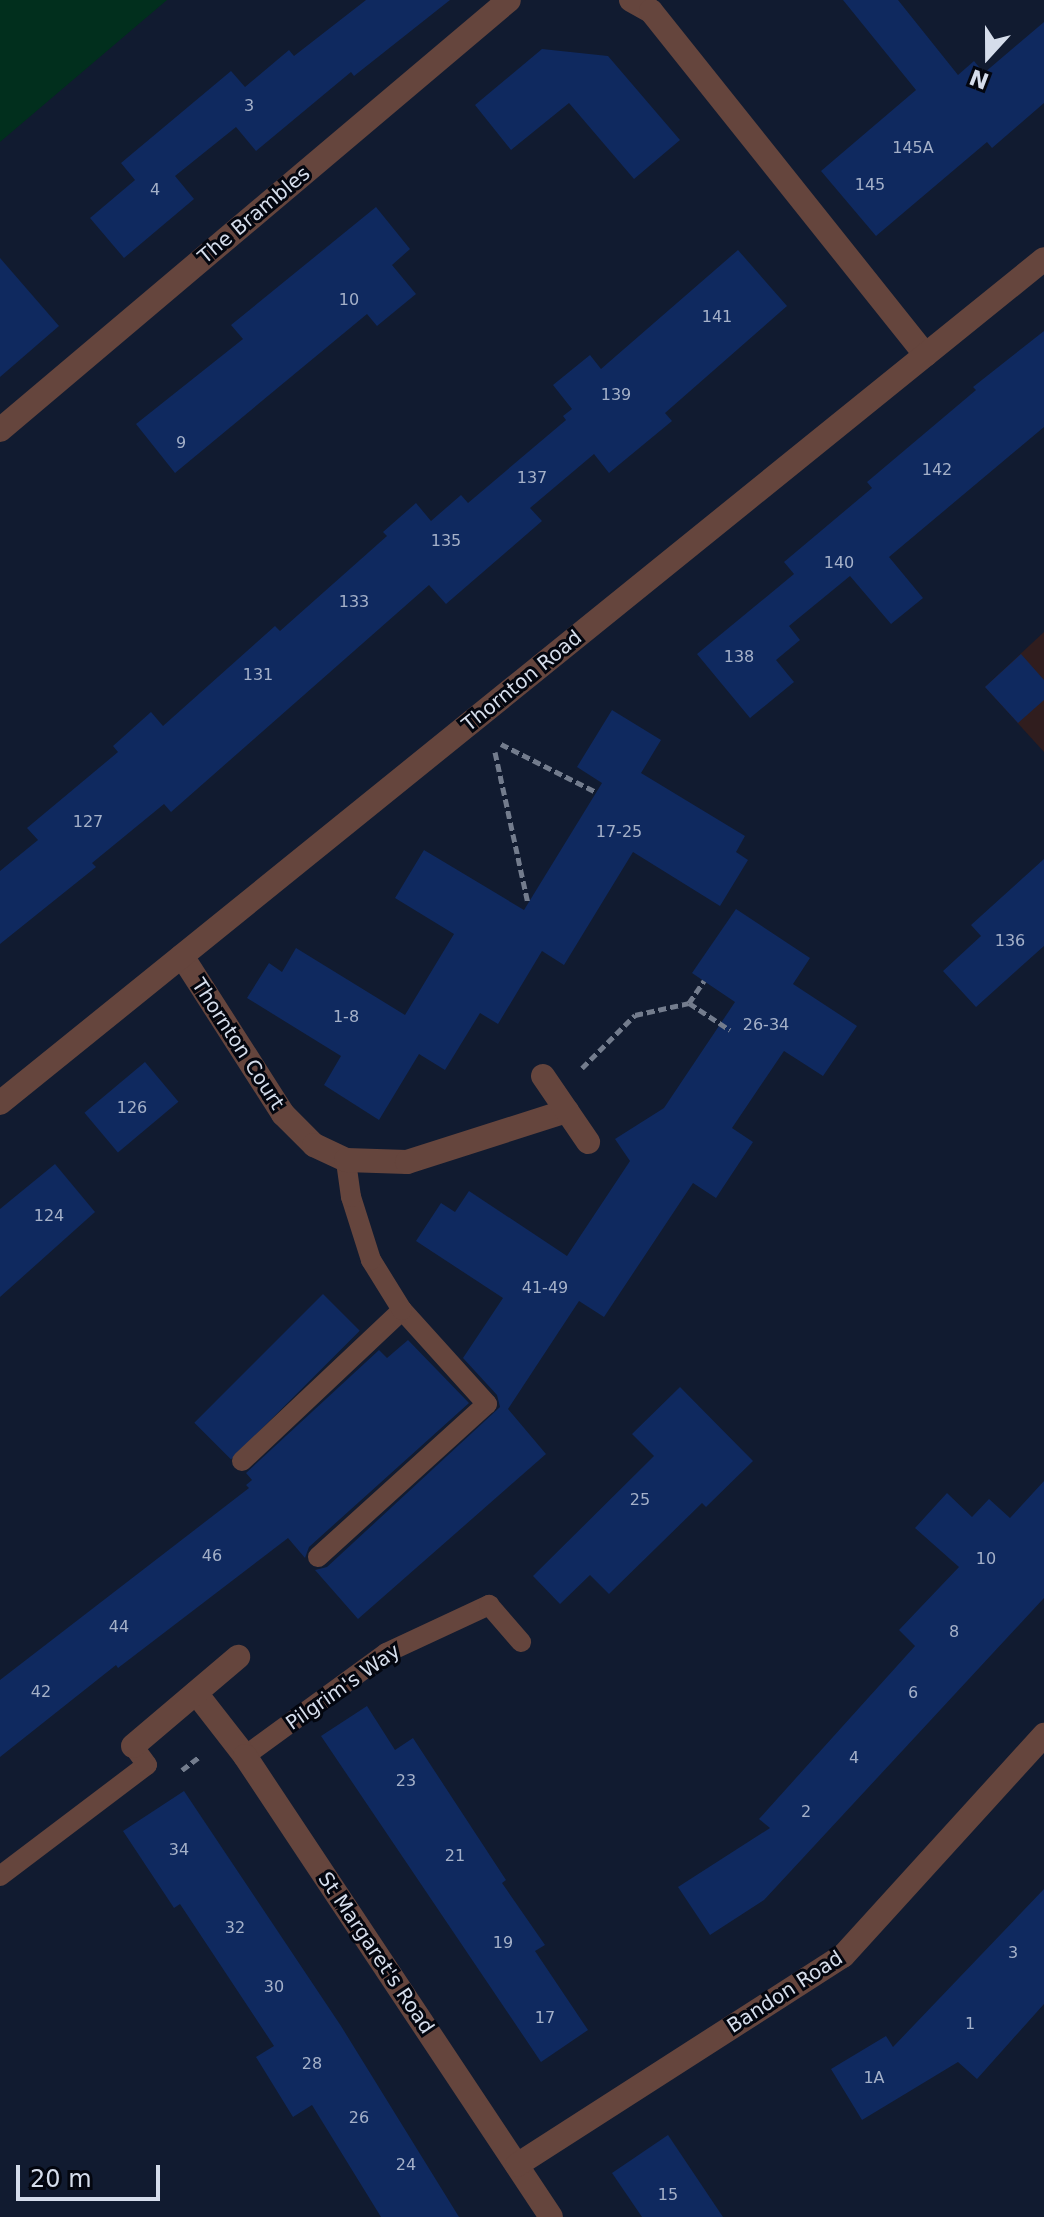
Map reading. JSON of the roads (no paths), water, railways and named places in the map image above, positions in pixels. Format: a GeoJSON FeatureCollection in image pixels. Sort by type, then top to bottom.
{"type":"FeatureCollection","features":[{"type":"Feature","properties":{"kind":"street","name":"The Brambles"},"geometry":{"type":"LineString","coordinates":[[0,430],[509,0]]}},
{"type":"Feature","properties":{"kind":"street"},"geometry":{"type":"LineString","coordinates":[[631,0],[651,11],[926,355]]}},
{"type":"Feature","properties":{"kind":"street","name":"Thornton Road"},"geometry":{"type":"LineString","coordinates":[[0,1103],[1044,259]]}},
{"type":"Feature","properties":{"kind":"street","name":"Thornton Court"},"geometry":{"type":"LineString","coordinates":[[182,956],[283,1114],[314,1145],[346,1160],[407,1162],[555,1094],[588,1142]]}},
{"type":"Feature","properties":{"kind":"street"},"geometry":{"type":"LineString","coordinates":[[133,1746],[238,1657]]}},
{"type":"Feature","properties":{"kind":"street","name":"St Margaret's Road"},"geometry":{"type":"LineString","coordinates":[[196,1693],[245,1756],[551,2217]]}},
{"type":"Feature","properties":{"kind":"street","name":"Bandon Road"},"geometry":{"type":"LineString","coordinates":[[517,2165],[843,1956],[1044,1735]]}},
{"type":"Feature","properties":{"kind":"lane"},"geometry":{"type":"LineString","coordinates":[[318,1557],[487,1404],[402,1310],[371,1260],[351,1197],[346,1160]]}},
{"type":"Feature","properties":{"kind":"lane"},"geometry":{"type":"LineString","coordinates":[[242,1461],[402,1310]]}},
{"type":"Feature","properties":{"kind":"lane","name":"Pilgrim's Way"},"geometry":{"type":"LineString","coordinates":[[245,1756],[386,1653],[489,1605],[521,1642]]}},
{"type":"Feature","properties":{"kind":"lane"},"geometry":{"type":"LineString","coordinates":[[0,1876],[147,1765],[133,1746]]}}]}
